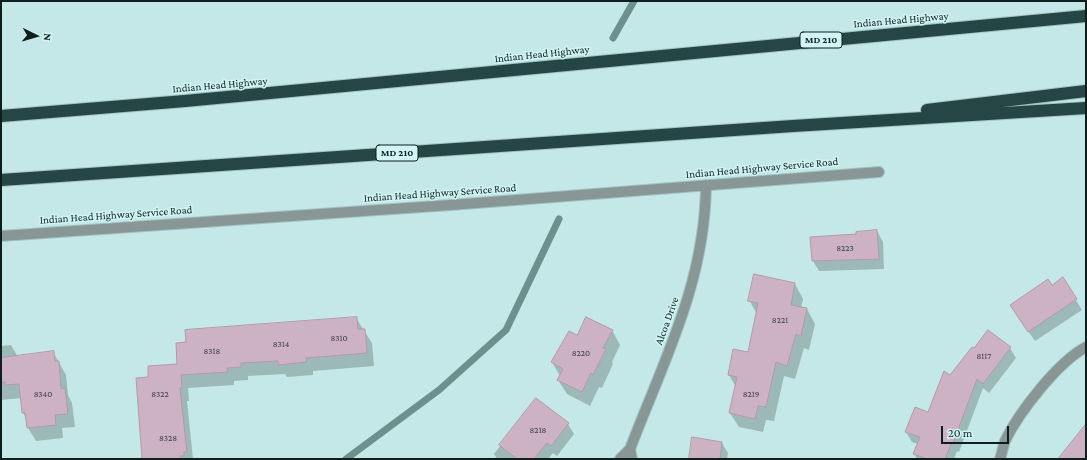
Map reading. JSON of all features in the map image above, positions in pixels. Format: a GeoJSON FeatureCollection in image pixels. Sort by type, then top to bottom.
{"type":"FeatureCollection","features":[{"type":"Feature","properties":{"kind":"highway","name":"Indian Head Highway"},"geometry":{"type":"LineString","coordinates":[[1,116],[185,102],[1086,16]]}},
{"type":"Feature","properties":{"kind":"highway"},"geometry":{"type":"LineString","coordinates":[[1056,19],[1086,21]]}},
{"type":"Feature","properties":{"kind":"highway"},"geometry":{"type":"LineString","coordinates":[[793,126],[1086,91]]}},
{"type":"Feature","properties":{"kind":"highway","name":"MD 210"},"geometry":{"type":"LineString","coordinates":[[1,180],[793,126],[1086,108]]}},
{"type":"Feature","properties":{"kind":"street","name":"Indian Head Highway Service Road"},"geometry":{"type":"LineString","coordinates":[[1,236],[451,205],[879,172]]}},
{"type":"Feature","properties":{"kind":"street","name":"Alcoa Drive"},"geometry":{"type":"LineString","coordinates":[[631,454],[683,316],[696,274],[702,237],[706,185]]}},
{"type":"Feature","properties":{"kind":"street"},"geometry":{"type":"LineString","coordinates":[[1000,459],[1005,441],[1038,392],[1078,351],[1086,347]]}},
{"type":"Feature","properties":{"kind":"street"},"geometry":{"type":"LineString","coordinates":[[620,459],[631,454]]}},
{"type":"Feature","properties":{"kind":"building"},"geometry":{"type":"Polygon","coordinates":[[[877,230],[879,259],[812,261],[810,237],[856,234],[856,232],[877,230]]]}},
{"type":"Feature","properties":{"kind":"building"},"geometry":{"type":"Polygon","coordinates":[[[754,274],[795,283],[791,305],[807,308],[801,336],[796,334],[787,366],[776,362],[766,407],[758,406],[755,419],[729,413],[737,377],[728,375],[733,349],[748,352],[758,303],[748,301],[754,274]]]}},
{"type":"Feature","properties":{"kind":"building"},"geometry":{"type":"Polygon","coordinates":[[[1063,277],[1077,299],[1028,332],[1010,305],[1048,279],[1052,285],[1063,277]]]}},
{"type":"Feature","properties":{"kind":"building"},"geometry":{"type":"Polygon","coordinates":[[[357,317],[358,329],[365,329],[367,353],[306,358],[306,362],[278,365],[278,361],[241,363],[241,367],[227,368],[228,372],[181,375],[182,388],[180,388],[187,452],[184,452],[184,456],[180,456],[180,459],[142,459],[136,378],[148,377],[148,366],[177,364],[176,343],[186,342],[185,330],[357,317]]]}},
{"type":"Feature","properties":{"kind":"building"},"geometry":{"type":"Polygon","coordinates":[[[586,317],[613,330],[603,348],[606,349],[593,375],[591,373],[582,392],[557,380],[563,369],[551,362],[569,331],[577,335],[586,317]]]}},
{"type":"Feature","properties":{"kind":"building"},"geometry":{"type":"Polygon","coordinates":[[[988,330],[1011,347],[983,384],[977,379],[953,443],[952,442],[945,459],[928,459],[913,454],[920,437],[905,432],[915,407],[928,412],[944,371],[950,375],[972,347],[974,348],[988,330]]]}},
{"type":"Feature","properties":{"kind":"building"},"geometry":{"type":"Polygon","coordinates":[[[54,351],[55,361],[59,361],[61,389],[65,388],[68,414],[55,415],[56,425],[27,428],[25,413],[22,413],[19,384],[5,385],[5,382],[1,382],[1,358],[54,351]]]}},
{"type":"Feature","properties":{"kind":"building"},"geometry":{"type":"Polygon","coordinates":[[[536,398],[569,423],[551,446],[547,443],[534,459],[517,459],[499,445],[536,398]]]}},
{"type":"Feature","properties":{"kind":"building"},"geometry":{"type":"Polygon","coordinates":[[[1086,424],[1086,459],[1058,459],[1086,424]]]}},
{"type":"Feature","properties":{"kind":"building"},"geometry":{"type":"Polygon","coordinates":[[[692,437],[722,442],[720,459],[689,459],[692,437]]]}},
{"type":"Feature","properties":{"kind":"waterway"},"geometry":{"type":"LineString","coordinates":[[613,38],[634,1]]}},
{"type":"Feature","properties":{"kind":"waterway"},"geometry":{"type":"LineString","coordinates":[[346,459],[439,390],[506,330],[559,219]]}}]}
